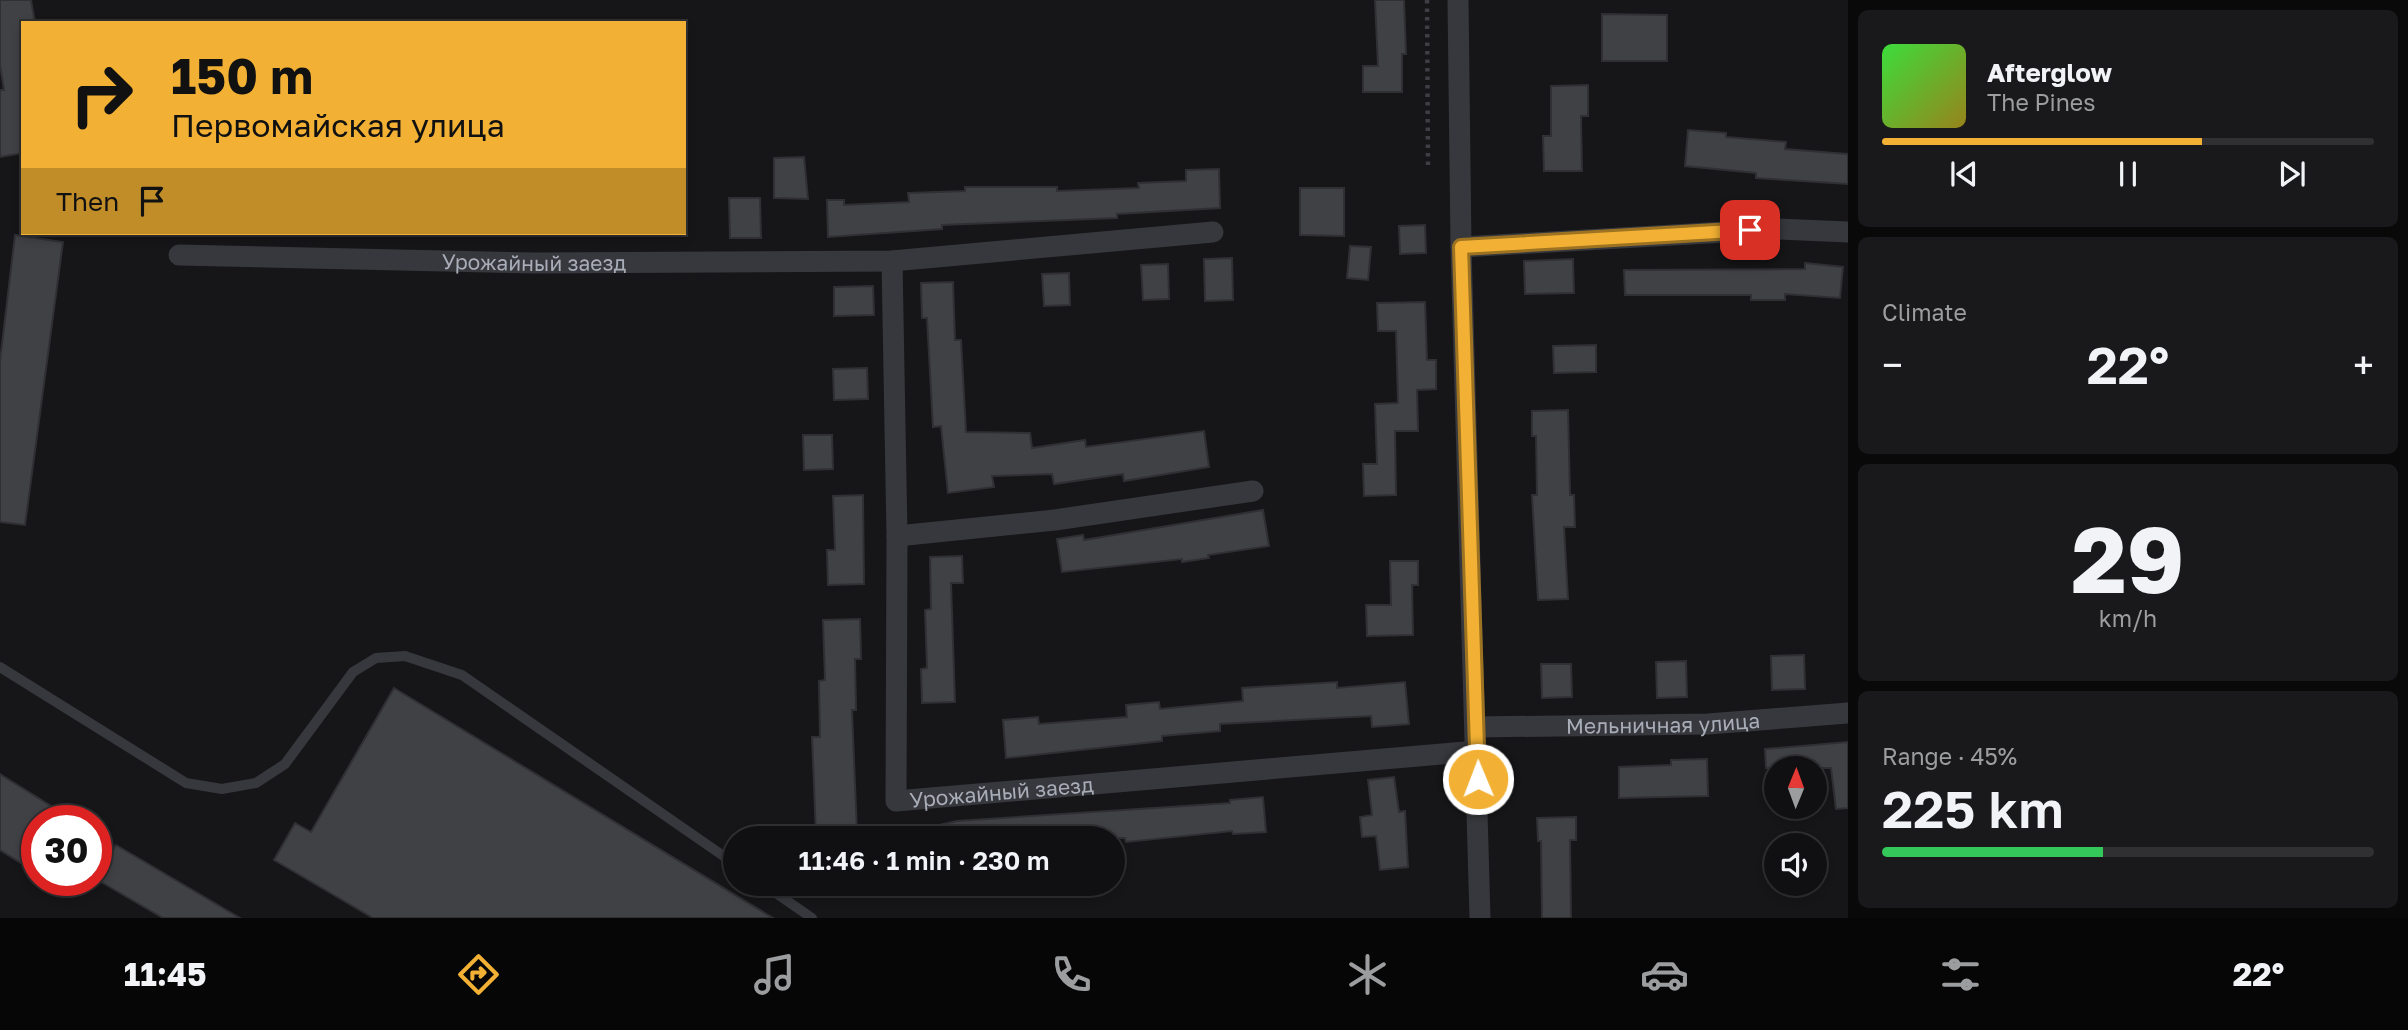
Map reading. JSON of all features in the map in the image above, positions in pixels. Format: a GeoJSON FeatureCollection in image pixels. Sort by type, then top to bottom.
{"type":"FeatureCollection","features":[{"type":"Feature","properties":{"kind":"street"},"geometry":{"type":"LineString","coordinates":[[1458,0],[1461,247],[1480,918]]}},
{"type":"Feature","properties":{"kind":"street"},"geometry":{"type":"LineString","coordinates":[[1461,247],[1778,229],[1848,232]]}},
{"type":"Feature","properties":{"kind":"street","name":"Урожайный заезд"},"geometry":{"type":"LineString","coordinates":[[178,255],[535,262],[892,261],[1213,232]]}},
{"type":"Feature","properties":{"kind":"street","name":"Урожайный заезд"},"geometry":{"type":"LineString","coordinates":[[892,261],[897,536],[896,801],[1477,751]]}},
{"type":"Feature","properties":{"kind":"street"},"geometry":{"type":"LineString","coordinates":[[897,536],[1055,520],[1253,491]]}},
{"type":"Feature","properties":{"kind":"street","name":"Мельничная улица"},"geometry":{"type":"LineString","coordinates":[[1476,727],[1708,724],[1848,713]]}},
{"type":"Feature","properties":{"kind":"lane"},"geometry":{"type":"LineString","coordinates":[[0,667],[186,783],[222,789],[256,783],[285,764],[353,672],[376,658],[405,656],[462,675],[723,856]]}},
{"type":"Feature","properties":{"kind":"lane"},"geometry":{"type":"LineString","coordinates":[[780,896],[812,918]]}},
{"type":"Feature","properties":{"kind":"path"},"geometry":{"type":"LineString","coordinates":[[1427,0],[1428,169]]}},
{"type":"Feature","properties":{"kind":"building"},"geometry":{"type":"Polygon","coordinates":[[[0,0],[31,0],[35,21],[21,21],[21,153],[0,157],[0,90],[4,90],[0,65],[0,0]]]}},
{"type":"Feature","properties":{"kind":"building"},"geometry":{"type":"Polygon","coordinates":[[[1375,0],[1404,0],[1406,54],[1402,54],[1402,92],[1363,92],[1363,66],[1378,66],[1375,0]]]}},
{"type":"Feature","properties":{"kind":"building"},"geometry":{"type":"Polygon","coordinates":[[[1602,14],[1667,15],[1667,61],[1602,61],[1602,14]]]}},
{"type":"Feature","properties":{"kind":"building"},"geometry":{"type":"Polygon","coordinates":[[[1588,85],[1588,116],[1581,116],[1582,171],[1544,171],[1543,136],[1551,136],[1551,86],[1588,85]]]}},
{"type":"Feature","properties":{"kind":"building"},"geometry":{"type":"Polygon","coordinates":[[[1688,130],[1726,133],[1726,137],[1786,142],[1785,149],[1848,154],[1848,184],[1756,178],[1756,173],[1685,166],[1688,130]]]}},
{"type":"Feature","properties":{"kind":"building"},"geometry":{"type":"Polygon","coordinates":[[[804,157],[808,199],[774,198],[774,158],[804,157]]]}},
{"type":"Feature","properties":{"kind":"building"},"geometry":{"type":"Polygon","coordinates":[[[1219,169],[1220,208],[1117,214],[1117,218],[942,225],[942,229],[828,237],[827,200],[844,200],[844,205],[909,202],[908,193],[965,191],[965,187],[1057,187],[1057,191],[1139,188],[1138,183],[1186,181],[1186,170],[1219,169]]]}},
{"type":"Feature","properties":{"kind":"building"},"geometry":{"type":"Polygon","coordinates":[[[1300,188],[1344,188],[1344,236],[1300,235],[1300,188]]]}},
{"type":"Feature","properties":{"kind":"building"},"geometry":{"type":"Polygon","coordinates":[[[729,198],[760,198],[761,238],[730,238],[729,198]]]}},
{"type":"Feature","properties":{"kind":"building"},"geometry":{"type":"Polygon","coordinates":[[[1425,225],[1426,253],[1400,254],[1399,226],[1425,225]]]}},
{"type":"Feature","properties":{"kind":"building"},"geometry":{"type":"Polygon","coordinates":[[[15,235],[63,242],[25,525],[0,522],[0,361],[15,235]]]}},
{"type":"Feature","properties":{"kind":"building"},"geometry":{"type":"Polygon","coordinates":[[[1350,246],[1371,247],[1368,280],[1347,278],[1350,246]]]}},
{"type":"Feature","properties":{"kind":"building"},"geometry":{"type":"Polygon","coordinates":[[[1232,258],[1233,300],[1205,301],[1204,259],[1232,258]]]}},
{"type":"Feature","properties":{"kind":"building"},"geometry":{"type":"Polygon","coordinates":[[[1573,259],[1574,293],[1525,294],[1524,261],[1573,259]]]}},
{"type":"Feature","properties":{"kind":"building"},"geometry":{"type":"Polygon","coordinates":[[[1805,263],[1843,267],[1840,298],[1785,294],[1785,300],[1751,300],[1751,295],[1625,295],[1624,270],[1805,269],[1805,263]]]}},
{"type":"Feature","properties":{"kind":"building"},"geometry":{"type":"Polygon","coordinates":[[[1168,264],[1169,299],[1143,300],[1141,265],[1168,264]]]}},
{"type":"Feature","properties":{"kind":"building"},"geometry":{"type":"Polygon","coordinates":[[[1069,273],[1070,305],[1044,306],[1042,274],[1069,273]]]}},
{"type":"Feature","properties":{"kind":"building"},"geometry":{"type":"Polygon","coordinates":[[[953,282],[955,340],[961,340],[966,432],[1030,433],[1032,448],[1085,440],[1086,447],[1204,431],[1209,467],[1124,481],[1123,474],[1054,484],[1052,474],[992,476],[994,487],[948,493],[941,426],[933,427],[927,318],[922,318],[921,283],[953,282]]]}},
{"type":"Feature","properties":{"kind":"building"},"geometry":{"type":"Polygon","coordinates":[[[873,286],[874,315],[834,316],[834,287],[873,286]]]}},
{"type":"Feature","properties":{"kind":"building"},"geometry":{"type":"Polygon","coordinates":[[[1425,302],[1427,360],[1436,360],[1436,389],[1417,390],[1418,431],[1395,431],[1396,495],[1364,496],[1363,464],[1377,464],[1375,404],[1398,403],[1396,331],[1378,331],[1377,303],[1425,302]]]}},
{"type":"Feature","properties":{"kind":"building"},"geometry":{"type":"Polygon","coordinates":[[[1596,345],[1596,372],[1554,373],[1553,346],[1596,345]]]}},
{"type":"Feature","properties":{"kind":"building"},"geometry":{"type":"Polygon","coordinates":[[[867,368],[868,399],[834,400],[833,369],[867,368]]]}},
{"type":"Feature","properties":{"kind":"building"},"geometry":{"type":"Polygon","coordinates":[[[1568,410],[1570,495],[1574,495],[1575,527],[1564,527],[1568,599],[1538,600],[1532,495],[1537,495],[1536,436],[1532,436],[1532,411],[1568,410]]]}},
{"type":"Feature","properties":{"kind":"building"},"geometry":{"type":"Polygon","coordinates":[[[803,435],[832,435],[833,469],[804,470],[803,435]]]}},
{"type":"Feature","properties":{"kind":"building"},"geometry":{"type":"Polygon","coordinates":[[[863,495],[864,584],[828,585],[827,550],[835,550],[833,496],[863,495]]]}},
{"type":"Feature","properties":{"kind":"building"},"geometry":{"type":"Polygon","coordinates":[[[1263,510],[1269,546],[1208,555],[1209,558],[1182,562],[1182,559],[1062,572],[1057,539],[1083,535],[1084,540],[1263,510]]]}},
{"type":"Feature","properties":{"kind":"building"},"geometry":{"type":"Polygon","coordinates":[[[962,556],[963,583],[951,583],[955,702],[922,703],[921,669],[927,668],[925,610],[931,609],[930,557],[962,556]]]}},
{"type":"Feature","properties":{"kind":"building"},"geometry":{"type":"Polygon","coordinates":[[[1390,561],[1418,561],[1418,585],[1412,585],[1413,635],[1367,636],[1366,605],[1391,605],[1390,561]]]}},
{"type":"Feature","properties":{"kind":"building"},"geometry":{"type":"Polygon","coordinates":[[[860,619],[861,659],[855,659],[856,710],[852,710],[857,826],[816,826],[812,737],[820,737],[819,681],[825,680],[823,620],[860,619]]]}},
{"type":"Feature","properties":{"kind":"building"},"geometry":{"type":"Polygon","coordinates":[[[1804,655],[1805,689],[1772,690],[1771,656],[1804,655]]]}},
{"type":"Feature","properties":{"kind":"building"},"geometry":{"type":"Polygon","coordinates":[[[1686,661],[1687,697],[1657,698],[1656,662],[1686,661]]]}},
{"type":"Feature","properties":{"kind":"building"},"geometry":{"type":"Polygon","coordinates":[[[1541,664],[1571,664],[1572,697],[1542,698],[1541,664]]]}},
{"type":"Feature","properties":{"kind":"building"},"geometry":{"type":"Polygon","coordinates":[[[1337,682],[1337,688],[1405,682],[1409,724],[1372,727],[1371,716],[1220,724],[1220,731],[1162,736],[1162,741],[1006,758],[1003,720],[1038,717],[1039,724],[1127,717],[1126,705],[1159,702],[1160,709],[1243,701],[1242,688],[1337,682]]]}},
{"type":"Feature","properties":{"kind":"building"},"geometry":{"type":"Polygon","coordinates":[[[394,688],[723,888],[723,896],[737,896],[773,918],[373,918],[274,860],[295,823],[311,832],[394,688]]]}},
{"type":"Feature","properties":{"kind":"building"},"geometry":{"type":"Polygon","coordinates":[[[1848,742],[1848,808],[1836,809],[1827,756],[1765,756],[1765,749],[1848,742]]]}},
{"type":"Feature","properties":{"kind":"building"},"geometry":{"type":"Polygon","coordinates":[[[1707,759],[1708,796],[1619,798],[1619,767],[1671,765],[1671,760],[1707,759]]]}},
{"type":"Feature","properties":{"kind":"building"},"geometry":{"type":"Polygon","coordinates":[[[0,774],[49,805],[21,805],[21,863],[0,850],[0,774]]]}},
{"type":"Feature","properties":{"kind":"building"},"geometry":{"type":"Polygon","coordinates":[[[1394,777],[1399,812],[1405,811],[1408,867],[1380,870],[1376,836],[1362,837],[1360,817],[1372,815],[1368,780],[1394,777]]]}},
{"type":"Feature","properties":{"kind":"building"},"geometry":{"type":"Polygon","coordinates":[[[1263,797],[1266,832],[1233,834],[1232,831],[1126,842],[1125,826],[939,826],[957,821],[1230,803],[1230,800],[1263,797]]]}},
{"type":"Feature","properties":{"kind":"building"},"geometry":{"type":"Polygon","coordinates":[[[1576,817],[1576,840],[1570,840],[1571,918],[1542,918],[1541,841],[1538,841],[1537,818],[1576,817]]]}},
{"type":"Feature","properties":{"kind":"building"},"geometry":{"type":"Polygon","coordinates":[[[116,845],[240,918],[163,918],[112,888],[112,852],[116,845]]]}},
{"type":"Feature","properties":{"kind":"route"},"geometry":{"type":"LineString","coordinates":[[1478,779],[1461,247],[1750,230]]}}]}
